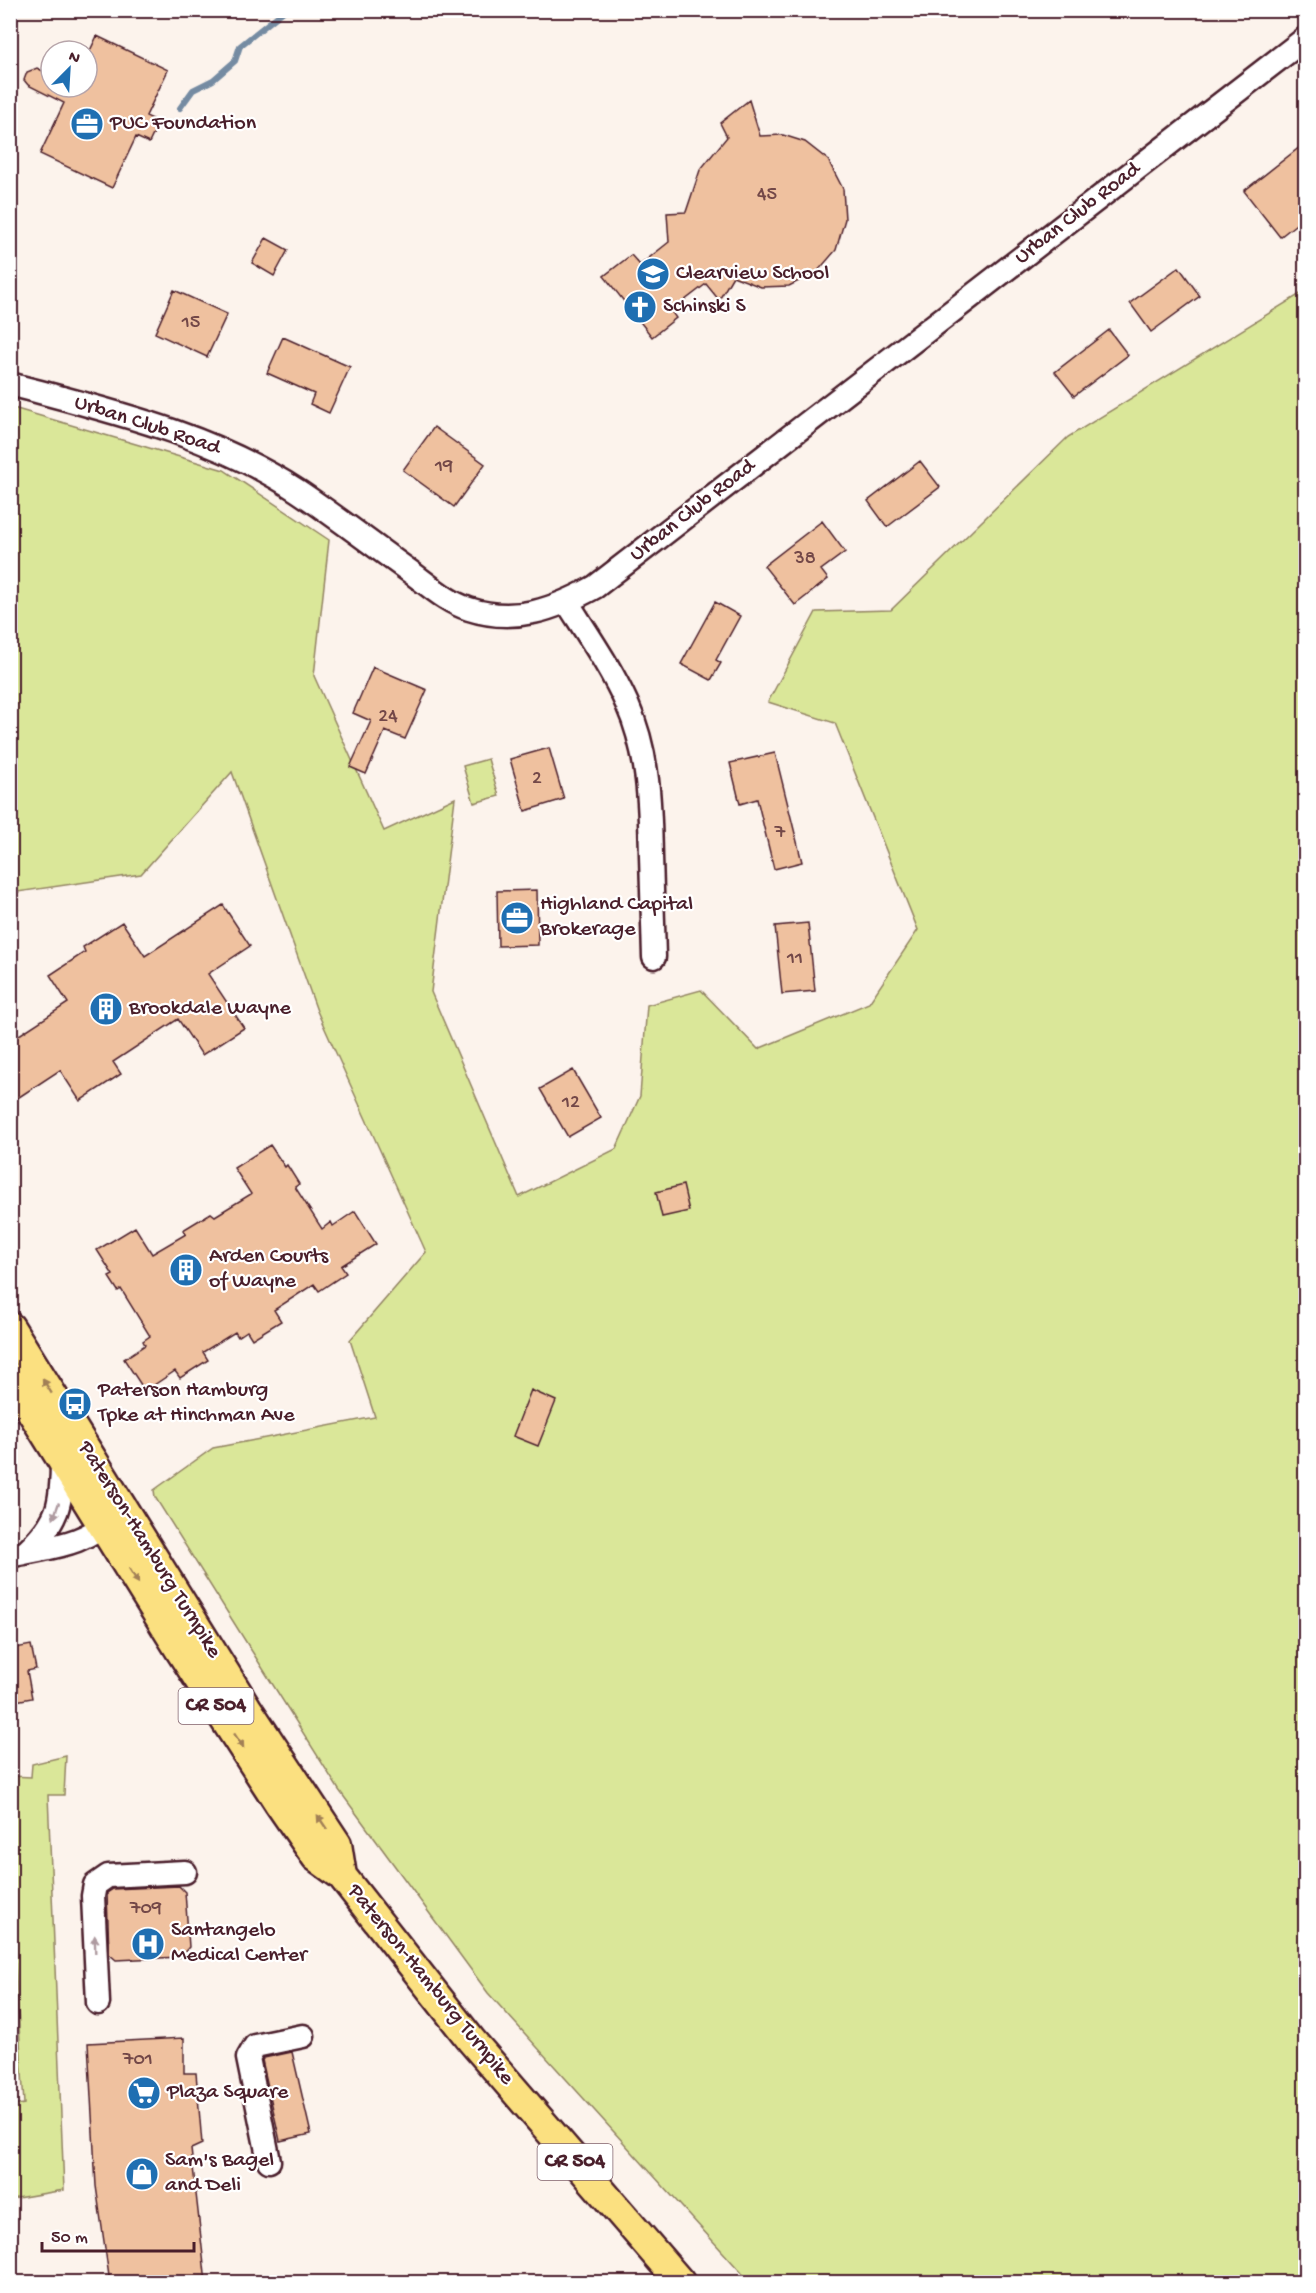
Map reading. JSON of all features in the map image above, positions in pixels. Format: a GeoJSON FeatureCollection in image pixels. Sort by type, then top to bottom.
{"type":"FeatureCollection","features":[{"type":"Feature","properties":{"kind":"main road","name":"Paterson-Hamburg Turnpike"},"geometry":{"type":"LineString","coordinates":[[10,1327],[113,1517],[286,1815],[316,1857],[342,1876],[471,2040],[680,2283]]}},
{"type":"Feature","properties":{"kind":"main road","name":"CR 504"},"geometry":{"type":"LineString","coordinates":[[10,1377],[62,1460],[113,1517]]}},
{"type":"Feature","properties":{"kind":"street","name":"Urban Club Road"},"geometry":{"type":"LineString","coordinates":[[10,384],[162,426],[249,462],[297,491],[437,593],[468,609],[485,614],[512,615],[540,611],[567,602],[594,587],[1305,38]]}},
{"type":"Feature","properties":{"kind":"street"},"geometry":{"type":"LineString","coordinates":[[567,602],[611,672],[628,706],[640,743],[651,811],[654,957]]}},
{"type":"Feature","properties":{"kind":"street"},"geometry":{"type":"LineString","coordinates":[[18,1554],[45,1534],[54,1518],[62,1491],[62,1460]]}},
{"type":"Feature","properties":{"kind":"street"},"geometry":{"type":"LineString","coordinates":[[18,1554],[70,1545],[87,1537],[113,1517]]}},
{"type":"Feature","properties":{"kind":"street"},"geometry":{"type":"LineString","coordinates":[[98,2003],[93,1896],[95,1885],[108,1876],[185,1872]]}},
{"type":"Feature","properties":{"kind":"street"},"geometry":{"type":"LineString","coordinates":[[269,2161],[248,2058],[255,2046],[303,2036]]}},
{"type":"Feature","properties":{"kind":"green space"},"geometry":{"type":"Polygon","coordinates":[[[1305,291],[1305,2282],[750,2282],[488,1993],[339,1790],[155,1497],[154,1490],[213,1448],[375,1417],[350,1340],[426,1252],[317,1011],[232,772],[141,874],[11,893],[10,407],[224,470],[329,540],[314,676],[384,831],[455,798],[431,992],[519,1197],[616,1149],[640,1096],[647,1005],[701,990],[758,1049],[869,1003],[918,930],[835,723],[768,702],[816,612],[891,610],[1068,437],[1305,291]]]}},
{"type":"Feature","properties":{"kind":"green space"},"geometry":{"type":"Polygon","coordinates":[[[488,759],[499,796],[474,803],[463,766],[488,759]]]}},
{"type":"Feature","properties":{"kind":"green space"},"geometry":{"type":"Polygon","coordinates":[[[66,1756],[64,1795],[48,1795],[64,2190],[11,2199],[11,2106],[24,2104],[11,1900],[11,1776],[31,1777],[32,1764],[66,1756]]]}},
{"type":"Feature","properties":{"kind":"building"},"geometry":{"type":"Polygon","coordinates":[[[97,36],[168,70],[146,116],[159,122],[149,143],[136,137],[112,188],[40,154],[64,103],[56,99],[99,99],[99,39],[96,39],[97,36]]]}},
{"type":"Feature","properties":{"kind":"building"},"geometry":{"type":"Polygon","coordinates":[[[39,69],[39,90],[28,85],[24,80],[27,72],[39,69]]]}},
{"type":"Feature","properties":{"kind":"building"},"geometry":{"type":"Polygon","coordinates":[[[749,100],[760,136],[783,135],[805,142],[828,160],[843,189],[845,219],[836,250],[817,272],[789,286],[761,287],[733,276],[719,300],[706,284],[671,311],[676,318],[652,337],[604,276],[631,255],[640,265],[669,242],[667,213],[686,212],[700,170],[727,137],[720,123],[749,100]]]}},
{"type":"Feature","properties":{"kind":"building"},"geometry":{"type":"Polygon","coordinates":[[[1305,143],[1305,217],[1280,237],[1244,191],[1305,143]]]}},
{"type":"Feature","properties":{"kind":"building"},"geometry":{"type":"Polygon","coordinates":[[[266,238],[288,250],[274,276],[252,263],[266,238]]]}},
{"type":"Feature","properties":{"kind":"building"},"geometry":{"type":"Polygon","coordinates":[[[1179,267],[1200,296],[1151,332],[1130,303],[1179,267]]]}},
{"type":"Feature","properties":{"kind":"building"},"geometry":{"type":"Polygon","coordinates":[[[174,290],[227,314],[207,357],[155,333],[174,290]]]}},
{"type":"Feature","properties":{"kind":"building"},"geometry":{"type":"Polygon","coordinates":[[[1109,330],[1128,355],[1074,396],[1055,372],[1109,330]]]}},
{"type":"Feature","properties":{"kind":"building"},"geometry":{"type":"Polygon","coordinates":[[[283,337],[350,367],[329,413],[310,404],[314,394],[267,373],[283,337]]]}},
{"type":"Feature","properties":{"kind":"building"},"geometry":{"type":"Polygon","coordinates":[[[434,427],[485,464],[454,507],[403,470],[434,427]]]}},
{"type":"Feature","properties":{"kind":"building"},"geometry":{"type":"Polygon","coordinates":[[[920,461],[940,487],[887,527],[868,501],[920,461]]]}},
{"type":"Feature","properties":{"kind":"building"},"geometry":{"type":"Polygon","coordinates":[[[822,521],[845,552],[821,570],[828,579],[795,605],[764,566],[822,521]]]}},
{"type":"Feature","properties":{"kind":"building"},"geometry":{"type":"Polygon","coordinates":[[[715,602],[740,616],[716,660],[721,663],[711,680],[681,664],[715,602]]]}},
{"type":"Feature","properties":{"kind":"building"},"geometry":{"type":"Polygon","coordinates":[[[373,667],[427,690],[405,739],[385,731],[366,774],[350,767],[371,721],[353,713],[373,667]]]}},
{"type":"Feature","properties":{"kind":"building"},"geometry":{"type":"Polygon","coordinates":[[[549,748],[564,799],[525,811],[510,759],[549,748]]]}},
{"type":"Feature","properties":{"kind":"building"},"geometry":{"type":"Polygon","coordinates":[[[775,753],[802,862],[774,869],[757,799],[740,804],[730,763],[775,753]]]}},
{"type":"Feature","properties":{"kind":"building","name":"Highland Capital Brokerage"},"geometry":{"type":"Polygon","coordinates":[[[537,890],[538,945],[498,946],[497,891],[537,890]]]}},
{"type":"Feature","properties":{"kind":"building","name":"Brookdale Wayne"},"geometry":{"type":"Polygon","coordinates":[[[223,905],[250,946],[208,974],[244,1028],[202,1055],[178,1019],[113,1062],[121,1074],[80,1101],[60,1070],[10,1103],[10,1041],[68,1003],[50,975],[85,952],[83,947],[122,922],[145,956],[223,905]]]}},
{"type":"Feature","properties":{"kind":"building"},"geometry":{"type":"Polygon","coordinates":[[[808,923],[815,991],[782,994],[775,926],[808,923]]]}},
{"type":"Feature","properties":{"kind":"building"},"geometry":{"type":"Polygon","coordinates":[[[573,1070],[601,1118],[568,1137],[540,1089],[573,1070]]]}},
{"type":"Feature","properties":{"kind":"building","name":"Arden Courts of Wayne"},"geometry":{"type":"Polygon","coordinates":[[[270,1145],[299,1184],[295,1187],[322,1229],[331,1222],[333,1226],[355,1211],[376,1244],[341,1266],[346,1273],[319,1291],[314,1284],[274,1310],[281,1321],[252,1339],[247,1331],[238,1337],[235,1332],[203,1352],[208,1360],[180,1378],[175,1371],[145,1391],[124,1359],[145,1345],[143,1341],[150,1336],[121,1289],[118,1291],[109,1277],[113,1275],[97,1250],[135,1227],[152,1254],[186,1234],[183,1230],[211,1213],[215,1216],[251,1194],[234,1168],[270,1145]]]}},
{"type":"Feature","properties":{"kind":"building"},"geometry":{"type":"Polygon","coordinates":[[[683,1185],[689,1211],[662,1217],[656,1192],[683,1185]]]}},
{"type":"Feature","properties":{"kind":"building"},"geometry":{"type":"Polygon","coordinates":[[[531,1390],[556,1401],[538,1446],[513,1436],[531,1390]]]}},
{"type":"Feature","properties":{"kind":"building"},"geometry":{"type":"Polygon","coordinates":[[[31,1645],[36,1669],[27,1671],[32,1698],[10,1702],[10,1649],[31,1645]]]}},
{"type":"Feature","properties":{"kind":"building"},"geometry":{"type":"Polygon","coordinates":[[[179,1886],[185,1892],[189,1947],[180,1957],[116,1960],[109,1954],[107,1893],[113,1889],[179,1886]]]}},
{"type":"Feature","properties":{"kind":"building"},"geometry":{"type":"Polygon","coordinates":[[[184,2038],[184,2073],[196,2073],[202,2144],[191,2149],[206,2283],[110,2283],[96,2186],[88,2043],[184,2038]]]}},
{"type":"Feature","properties":{"kind":"building"},"geometry":{"type":"Polygon","coordinates":[[[292,2052],[311,2134],[280,2141],[262,2060],[292,2052]]]}},
{"type":"Feature","properties":{"kind":"waterway"},"geometry":{"type":"LineString","coordinates":[[180,108],[193,90],[213,80],[235,61],[240,46],[285,10]]}},
{"type":"Feature","properties":{"kind":"place","name":"PUC Foundation"},"geometry":{"type":"Point","coordinates":[87,124]}},
{"type":"Feature","properties":{"kind":"place","name":"Clearview School"},"geometry":{"type":"Point","coordinates":[653,274]}},
{"type":"Feature","properties":{"kind":"place","name":"Schinski S"},"geometry":{"type":"Point","coordinates":[640,307]}},
{"type":"Feature","properties":{"kind":"place","name":"Highland Capital Brokerage"},"geometry":{"type":"Point","coordinates":[517,918]}},
{"type":"Feature","properties":{"kind":"place","name":"Brookdale Wayne"},"geometry":{"type":"Point","coordinates":[106,1009]}},
{"type":"Feature","properties":{"kind":"place","name":"Arden Courts of Wayne"},"geometry":{"type":"Point","coordinates":[186,1270]}},
{"type":"Feature","properties":{"kind":"place","name":"Paterson Hamburg Tpke at Hinchman Ave"},"geometry":{"type":"Point","coordinates":[75,1404]}},
{"type":"Feature","properties":{"kind":"place","name":"Santangelo Medical Center"},"geometry":{"type":"Point","coordinates":[148,1944]}},
{"type":"Feature","properties":{"kind":"place","name":"Plaza Square"},"geometry":{"type":"Point","coordinates":[144,2093]}},
{"type":"Feature","properties":{"kind":"place","name":"Sam's Bagel and Deli"},"geometry":{"type":"Point","coordinates":[142,2174]}}]}
